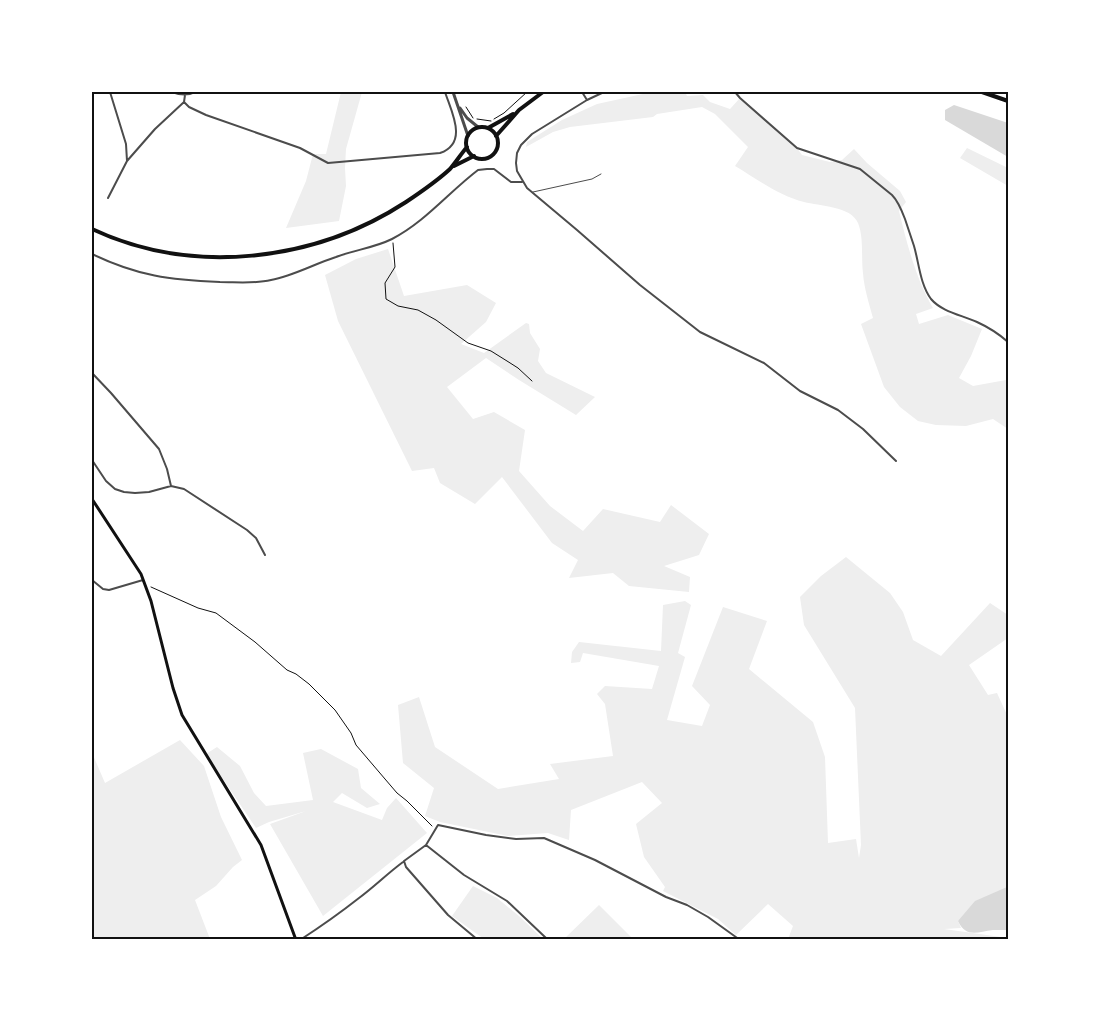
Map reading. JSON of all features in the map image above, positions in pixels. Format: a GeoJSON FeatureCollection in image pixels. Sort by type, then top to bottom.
{"type":"FeatureCollection","features":[{"type":"Feature","properties":{"kind":"main road"},"geometry":{"type":"LineString","coordinates":[[487,128],[519,110],[543,92]]}},
{"type":"Feature","properties":{"kind":"main road"},"geometry":{"type":"LineString","coordinates":[[982,92],[1008,101]]}},
{"type":"Feature","properties":{"kind":"main road"},"geometry":{"type":"LineString","coordinates":[[496,136],[519,110]]}},
{"type":"Feature","properties":{"kind":"main road"},"geometry":{"type":"LineString","coordinates":[[450,168],[466,147],[470,132],[478,127],[487,128],[496,136],[497,146],[492,154],[483,158],[474,156],[466,147]]}},
{"type":"Feature","properties":{"kind":"main road"},"geometry":{"type":"LineString","coordinates":[[92,229],[129,243],[178,254],[235,257],[284,252],[321,243],[375,221],[416,196],[450,168],[474,156]]}},
{"type":"Feature","properties":{"kind":"main road"},"geometry":{"type":"LineString","coordinates":[[92,499],[146,586],[182,715],[261,844],[298,939]]}},
{"type":"Feature","properties":{"kind":"street"},"geometry":{"type":"LineString","coordinates":[[110,92],[126,144],[128,160]]}},
{"type":"Feature","properties":{"kind":"street"},"geometry":{"type":"LineString","coordinates":[[172,92],[179,95],[195,92]]}},
{"type":"Feature","properties":{"kind":"street"},"geometry":{"type":"LineString","coordinates":[[184,102],[206,115],[300,148],[328,162],[446,151],[456,138],[457,128],[445,92]]}},
{"type":"Feature","properties":{"kind":"street"},"geometry":{"type":"LineString","coordinates":[[453,92],[468,135]]}},
{"type":"Feature","properties":{"kind":"street"},"geometry":{"type":"LineString","coordinates":[[582,92],[587,100]]}},
{"type":"Feature","properties":{"kind":"street"},"geometry":{"type":"LineString","coordinates":[[604,92],[532,134],[521,145],[516,163],[522,182],[640,285],[700,332],[764,363],[800,391],[838,410],[863,429],[896,461]]}},
{"type":"Feature","properties":{"kind":"street"},"geometry":{"type":"LineString","coordinates":[[735,92],[797,148],[860,169],[891,195],[902,212],[920,272],[933,301],[948,311],[978,322],[1008,342]]}},
{"type":"Feature","properties":{"kind":"street"},"geometry":{"type":"LineString","coordinates":[[108,198],[128,160],[155,129],[184,102],[185,95]]}},
{"type":"Feature","properties":{"kind":"street"},"geometry":{"type":"LineString","coordinates":[[457,104],[467,118],[478,127]]}},
{"type":"Feature","properties":{"kind":"street"},"geometry":{"type":"LineString","coordinates":[[92,254],[115,265],[165,279],[270,281],[393,238],[432,211],[478,170],[494,170],[511,182],[522,182]]}},
{"type":"Feature","properties":{"kind":"street"},"geometry":{"type":"LineString","coordinates":[[92,373],[159,449],[171,486]]}},
{"type":"Feature","properties":{"kind":"street"},"geometry":{"type":"LineString","coordinates":[[92,460],[106,481],[115,489],[124,492],[149,492],[171,486],[184,489],[248,530],[265,555]]}},
{"type":"Feature","properties":{"kind":"street"},"geometry":{"type":"LineString","coordinates":[[92,580],[103,589],[110,590],[143,580]]}},
{"type":"Feature","properties":{"kind":"street"},"geometry":{"type":"LineString","coordinates":[[298,939],[344,910],[426,845],[438,825],[516,839],[544,838],[595,860],[666,897],[687,904],[740,939]]}},
{"type":"Feature","properties":{"kind":"street"},"geometry":{"type":"LineString","coordinates":[[426,845],[464,875],[507,901],[546,938]]}},
{"type":"Feature","properties":{"kind":"street"},"geometry":{"type":"LineString","coordinates":[[404,861],[406,867],[448,915],[478,939]]}},
{"type":"Feature","properties":{"kind":"lane"},"geometry":{"type":"LineString","coordinates":[[531,192],[592,179],[601,174]]}},
{"type":"Feature","properties":{"kind":"path"},"geometry":{"type":"LineString","coordinates":[[466,107],[475,119],[490,121],[504,113],[527,92]]}},
{"type":"Feature","properties":{"kind":"path"},"geometry":{"type":"LineString","coordinates":[[393,238],[395,267],[385,283],[386,299],[398,306],[418,310],[436,320],[468,343],[491,351],[507,361],[532,381]]}},
{"type":"Feature","properties":{"kind":"path"},"geometry":{"type":"LineString","coordinates":[[146,586],[216,614],[248,636],[287,670],[309,684],[335,710],[351,733],[356,745],[397,793],[435,829]]}},
{"type":"Feature","properties":{"kind":"shaded area"},"geometry":{"type":"Polygon","coordinates":[[[341,92],[362,92],[346,149],[346,186],[339,221],[286,228],[306,181],[313,154],[326,154],[341,92]]]}},
{"type":"Feature","properties":{"kind":"shaded area"},"geometry":{"type":"Polygon","coordinates":[[[652,92],[685,92],[687,96],[703,95],[710,102],[730,109],[740,98],[802,155],[830,162],[842,160],[854,149],[900,191],[906,202],[899,211],[909,249],[933,308],[916,314],[919,324],[948,315],[982,329],[959,378],[973,386],[1006,380],[1008,384],[1008,429],[993,419],[966,426],[936,425],[918,421],[900,407],[884,387],[861,324],[873,318],[864,284],[861,235],[858,223],[854,217],[842,210],[786,196],[735,166],[748,147],[715,114],[702,107],[657,114],[653,117],[570,127],[553,132],[526,147],[527,142],[562,120],[597,104],[652,92]]]}},
{"type":"Feature","properties":{"kind":"shaded area"},"geometry":{"type":"Polygon","coordinates":[[[954,105],[1008,123],[1008,157],[945,120],[945,110],[954,105]]]}},
{"type":"Feature","properties":{"kind":"shaded area"},"geometry":{"type":"Polygon","coordinates":[[[967,148],[1008,168],[1008,186],[960,158],[967,148]]]}},
{"type":"Feature","properties":{"kind":"shaded area"},"geometry":{"type":"Polygon","coordinates":[[[388,249],[404,296],[467,285],[496,303],[486,322],[461,344],[484,353],[526,323],[529,324],[530,333],[540,349],[538,361],[546,373],[595,397],[576,415],[486,358],[447,387],[473,419],[494,412],[525,430],[519,471],[550,506],[583,531],[603,509],[660,522],[671,505],[709,534],[699,555],[664,566],[690,577],[689,592],[629,586],[613,573],[569,578],[578,560],[552,543],[502,477],[475,504],[440,483],[434,468],[412,471],[338,321],[325,275],[356,259],[388,249]]]}},
{"type":"Feature","properties":{"kind":"shaded area"},"geometry":{"type":"Polygon","coordinates":[[[846,557],[890,593],[903,612],[913,640],[941,656],[990,603],[1008,615],[1008,638],[969,665],[988,695],[997,693],[1008,717],[1008,887],[958,921],[961,928],[944,929],[1008,939],[788,939],[793,926],[768,904],[736,935],[718,919],[663,891],[665,887],[644,857],[636,824],[662,803],[642,782],[571,810],[569,840],[548,833],[508,836],[440,822],[425,816],[434,788],[403,763],[398,705],[419,697],[435,747],[498,789],[559,779],[550,764],[613,756],[605,704],[597,694],[605,686],[652,689],[659,666],[583,653],[580,662],[571,663],[572,652],[579,642],[661,651],[663,605],[685,601],[691,605],[678,653],[685,657],[667,720],[702,726],[710,705],[692,686],[723,607],[767,621],[749,669],[813,722],[825,757],[828,843],[856,839],[859,858],[861,845],[855,708],[804,625],[800,597],[821,576],[846,557]]]}},
{"type":"Feature","properties":{"kind":"shaded area"},"geometry":{"type":"Polygon","coordinates":[[[180,740],[204,766],[221,817],[242,860],[216,886],[195,900],[210,939],[92,939],[92,755],[105,783],[180,740]]]}},
{"type":"Feature","properties":{"kind":"shaded area"},"geometry":{"type":"Polygon","coordinates":[[[217,747],[240,766],[254,793],[266,806],[313,800],[303,753],[321,749],[358,769],[361,788],[380,804],[367,808],[342,793],[333,802],[382,820],[387,808],[396,798],[427,833],[323,916],[270,824],[306,811],[256,828],[206,754],[217,747]]]}},
{"type":"Feature","properties":{"kind":"shaded area"},"geometry":{"type":"Polygon","coordinates":[[[473,886],[497,898],[543,939],[484,939],[452,916],[473,886]]]}},
{"type":"Feature","properties":{"kind":"shaded area"},"geometry":{"type":"Polygon","coordinates":[[[1008,887],[1008,930],[972,933],[961,926],[958,921],[975,901],[1008,887]]]}},
{"type":"Feature","properties":{"kind":"shaded area"},"geometry":{"type":"Polygon","coordinates":[[[599,905],[633,939],[564,939],[599,905]]]}}]}
